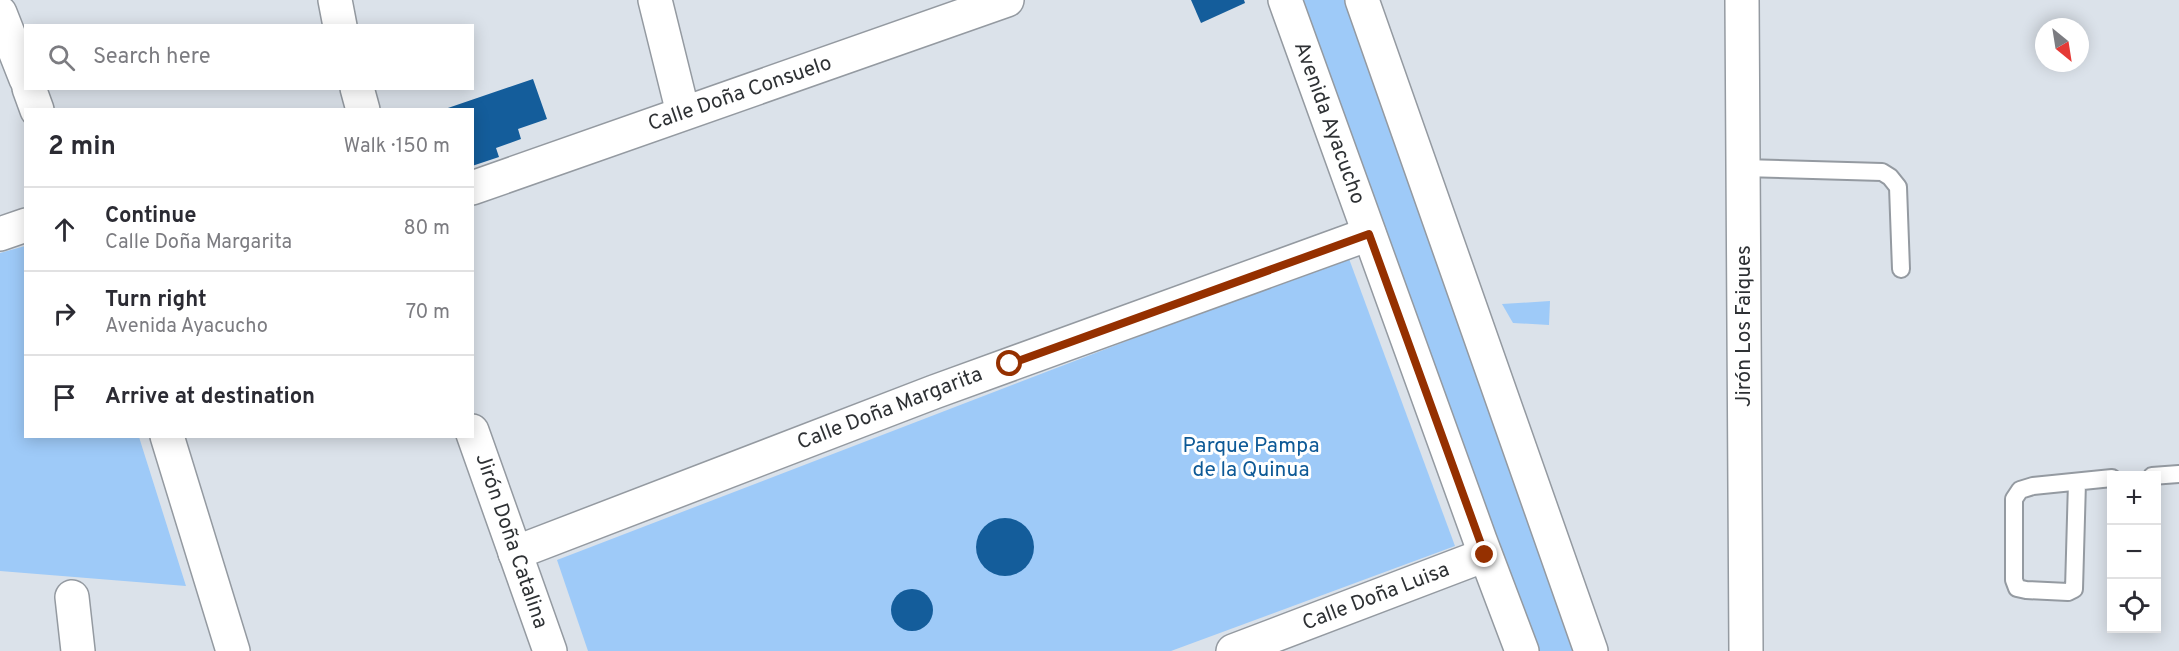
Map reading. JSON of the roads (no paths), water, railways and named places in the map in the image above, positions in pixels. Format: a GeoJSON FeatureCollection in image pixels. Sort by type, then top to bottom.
{"type":"FeatureCollection","features":[{"type":"Feature","properties":{"kind":"street"},"geometry":{"type":"LineString","coordinates":[[335,0],[340,24]]}},
{"type":"Feature","properties":{"kind":"street"},"geometry":{"type":"LineString","coordinates":[[654,0],[683,113]]}},
{"type":"Feature","properties":{"kind":"street","name":"Calle Doña Consuelo"},"geometry":{"type":"LineString","coordinates":[[474,187],[683,113],[969,6],[1007,0]]}},
{"type":"Feature","properties":{"kind":"street","name":"Avenida Ayacucho"},"geometry":{"type":"LineString","coordinates":[[1285,0],[1485,555],[1522,651]]}},
{"type":"Feature","properties":{"kind":"street"},"geometry":{"type":"LineString","coordinates":[[1362,0],[1592,651]]}},
{"type":"Feature","properties":{"kind":"street","name":"Jirón Los Faiques"},"geometry":{"type":"LineString","coordinates":[[1742,0],[1746,651]]}},
{"type":"Feature","properties":{"kind":"street"},"geometry":{"type":"LineString","coordinates":[[0,13],[24,74]]}},
{"type":"Feature","properties":{"kind":"street"},"geometry":{"type":"LineString","coordinates":[[30,90],[36,108]]}},
{"type":"Feature","properties":{"kind":"street"},"geometry":{"type":"LineString","coordinates":[[358,90],[362,108]]}},
{"type":"Feature","properties":{"kind":"street"},"geometry":{"type":"LineString","coordinates":[[0,234],[24,226]]}},
{"type":"Feature","properties":{"kind":"street","name":"Calle Doña Margarita"},"geometry":{"type":"LineString","coordinates":[[515,553],[934,392],[1369,234]]}},
{"type":"Feature","properties":{"kind":"street","name":"Jirón Doña Catalina"},"geometry":{"type":"LineString","coordinates":[[474,437],[550,651]]}},
{"type":"Feature","properties":{"kind":"street"},"geometry":{"type":"LineString","coordinates":[[168,438],[233,651]]}},
{"type":"Feature","properties":{"kind":"street","name":"Calle Doña Luisa"},"geometry":{"type":"LineString","coordinates":[[1233,651],[1485,555]]}},
{"type":"Feature","properties":{"kind":"street"},"geometry":{"type":"LineString","coordinates":[[72,597],[78,651]]}},
{"type":"Feature","properties":{"kind":"lane"},"geometry":{"type":"LineString","coordinates":[[1743,168],[1882,172],[1890,177],[1898,187],[1901,269]]}},
{"type":"Feature","properties":{"kind":"lane"},"geometry":{"type":"LineString","coordinates":[[2161,475],[2179,474]]}},
{"type":"Feature","properties":{"kind":"lane"},"geometry":{"type":"LineString","coordinates":[[2077,482],[2074,589],[2068,592],[2017,588],[2014,580],[2014,499],[2020,490],[2033,486],[2107,479]]}},
{"type":"Feature","properties":{"kind":"park label","name":"Parque Pampa de la Quinua"},"geometry":{"type":"Point","coordinates":[1251,458]}}]}
